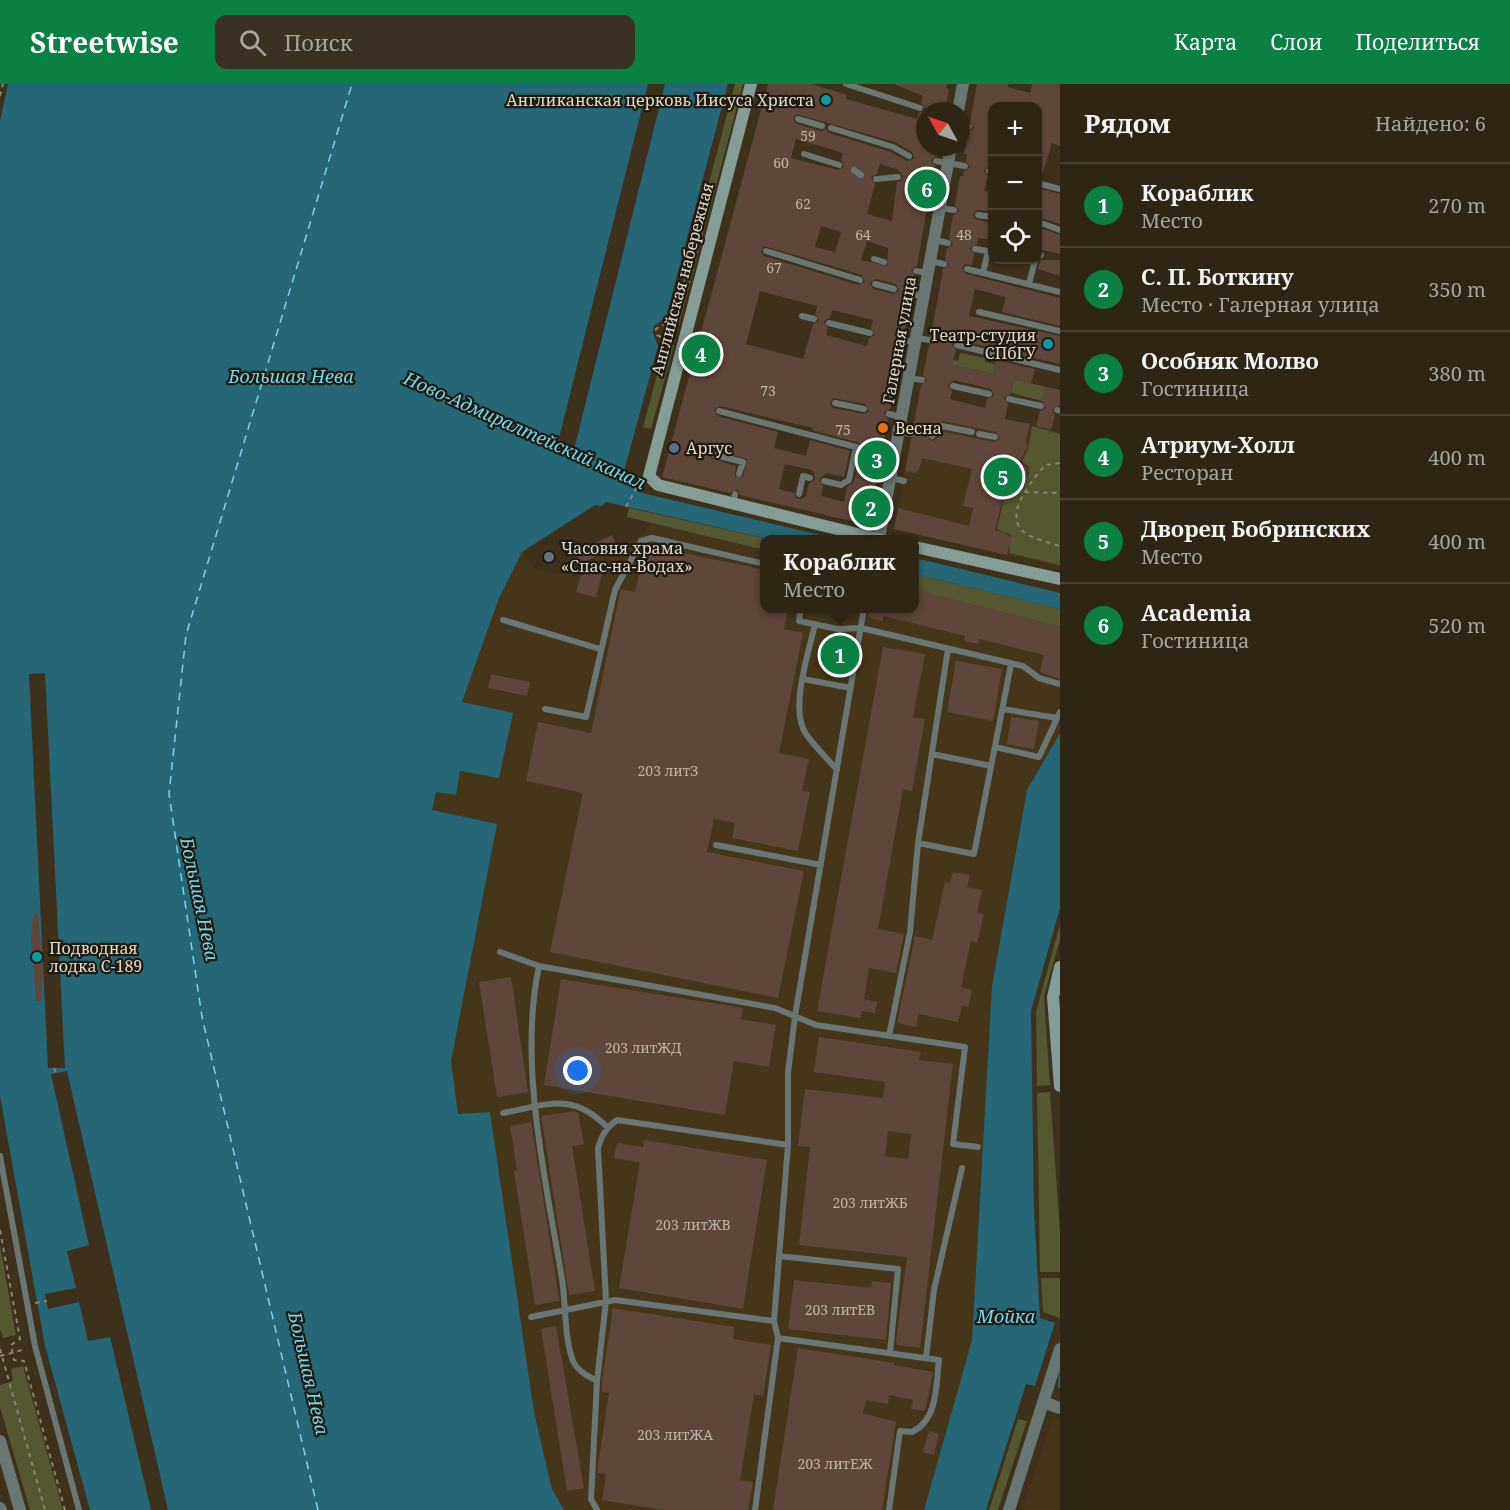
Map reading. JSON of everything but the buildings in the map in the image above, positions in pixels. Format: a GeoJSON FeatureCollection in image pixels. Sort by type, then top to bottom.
{"type":"FeatureCollection","features":[{"type":"Feature","properties":{"kind":"main road","name":"Английская набережная"},"geometry":{"type":"LineString","coordinates":[[751,84],[649,470],[652,482],[795,514],[866,535]]}},
{"type":"Feature","properties":{"kind":"main road"},"geometry":{"type":"LineString","coordinates":[[919,548],[1060,579]]}},
{"type":"Feature","properties":{"kind":"main road"},"geometry":{"type":"LineString","coordinates":[[1060,967],[1054,988],[1058,1023],[1060,1086]]}},
{"type":"Feature","properties":{"kind":"street"},"geometry":{"type":"LineString","coordinates":[[960,102],[963,84]]}},
{"type":"Feature","properties":{"kind":"street","name":"Галерная улица"},"geometry":{"type":"LineString","coordinates":[[881,535],[897,479],[895,456],[899,432],[896,416],[909,378],[918,295],[934,240],[940,208],[938,187],[942,162],[946,156]]}},
{"type":"Feature","properties":{"kind":"street"},"geometry":{"type":"LineString","coordinates":[[1009,1510],[1060,1349]]}},
{"type":"Feature","properties":{"kind":"street"},"geometry":{"type":"LineString","coordinates":[[1043,1402],[1060,1408]]}},
{"type":"Feature","properties":{"kind":"street"},"geometry":{"type":"LineString","coordinates":[[0,1441],[20,1510]]}},
{"type":"Feature","properties":{"kind":"lane"},"geometry":{"type":"LineString","coordinates":[[846,84],[916,107]]}},
{"type":"Feature","properties":{"kind":"lane"},"geometry":{"type":"LineString","coordinates":[[798,119],[822,126]]}},
{"type":"Feature","properties":{"kind":"lane"},"geometry":{"type":"LineString","coordinates":[[831,128],[893,147],[909,156]]}},
{"type":"Feature","properties":{"kind":"lane"},"geometry":{"type":"LineString","coordinates":[[804,154],[839,165]]}},
{"type":"Feature","properties":{"kind":"lane"},"geometry":{"type":"LineString","coordinates":[[942,162],[965,165]]}},
{"type":"Feature","properties":{"kind":"lane"},"geometry":{"type":"LineString","coordinates":[[854,170],[861,175]]}},
{"type":"Feature","properties":{"kind":"lane"},"geometry":{"type":"LineString","coordinates":[[876,179],[898,177]]}},
{"type":"Feature","properties":{"kind":"lane"},"geometry":{"type":"LineString","coordinates":[[1042,184],[1060,189]]}},
{"type":"Feature","properties":{"kind":"lane"},"geometry":{"type":"LineString","coordinates":[[940,208],[954,210]]}},
{"type":"Feature","properties":{"kind":"lane"},"geometry":{"type":"LineString","coordinates":[[978,215],[988,216]]}},
{"type":"Feature","properties":{"kind":"lane"},"geometry":{"type":"LineString","coordinates":[[1042,223],[1060,230]]}},
{"type":"Feature","properties":{"kind":"lane"},"geometry":{"type":"LineString","coordinates":[[934,240],[948,243]]}},
{"type":"Feature","properties":{"kind":"lane"},"geometry":{"type":"LineString","coordinates":[[975,249],[988,251],[983,273]]}},
{"type":"Feature","properties":{"kind":"lane"},"geometry":{"type":"LineString","coordinates":[[766,251],[860,280]]}},
{"type":"Feature","properties":{"kind":"lane"},"geometry":{"type":"LineString","coordinates":[[874,259],[884,262]]}},
{"type":"Feature","properties":{"kind":"lane"},"geometry":{"type":"LineString","coordinates":[[925,269],[944,264]]}},
{"type":"Feature","properties":{"kind":"lane"},"geometry":{"type":"LineString","coordinates":[[1029,284],[1035,264]]}},
{"type":"Feature","properties":{"kind":"lane"},"geometry":{"type":"LineString","coordinates":[[967,269],[1060,292]]}},
{"type":"Feature","properties":{"kind":"lane"},"geometry":{"type":"LineString","coordinates":[[875,284],[894,289]]}},
{"type":"Feature","properties":{"kind":"lane"},"geometry":{"type":"LineString","coordinates":[[979,312],[1060,331]]}},
{"type":"Feature","properties":{"kind":"lane"},"geometry":{"type":"LineString","coordinates":[[802,316],[814,319]]}},
{"type":"Feature","properties":{"kind":"lane"},"geometry":{"type":"LineString","coordinates":[[829,322],[870,333]]}},
{"type":"Feature","properties":{"kind":"lane"},"geometry":{"type":"LineString","coordinates":[[912,340],[930,340]]}},
{"type":"Feature","properties":{"kind":"lane"},"geometry":{"type":"LineString","coordinates":[[957,345],[1060,370]]}},
{"type":"Feature","properties":{"kind":"lane"},"geometry":{"type":"LineString","coordinates":[[909,378],[922,380]]}},
{"type":"Feature","properties":{"kind":"lane"},"geometry":{"type":"LineString","coordinates":[[953,386],[989,394]]}},
{"type":"Feature","properties":{"kind":"lane"},"geometry":{"type":"LineString","coordinates":[[1010,399],[1041,406]]}},
{"type":"Feature","properties":{"kind":"lane"},"geometry":{"type":"LineString","coordinates":[[835,403],[864,410]]}},
{"type":"Feature","properties":{"kind":"lane"},"geometry":{"type":"LineString","coordinates":[[719,411],[858,448],[849,480],[842,485],[824,481]]}},
{"type":"Feature","properties":{"kind":"lane"},"geometry":{"type":"LineString","coordinates":[[932,436],[942,426],[994,437]]}},
{"type":"Feature","properties":{"kind":"lane"},"geometry":{"type":"LineString","coordinates":[[899,432],[912,434]]}},
{"type":"Feature","properties":{"kind":"lane"},"geometry":{"type":"LineString","coordinates":[[882,453],[895,456]]}},
{"type":"Feature","properties":{"kind":"lane"},"geometry":{"type":"LineString","coordinates":[[715,455],[742,462],[739,474]]}},
{"type":"Feature","properties":{"kind":"lane"},"geometry":{"type":"LineString","coordinates":[[799,494],[803,476],[810,478]]}},
{"type":"Feature","properties":{"kind":"lane"},"geometry":{"type":"LineString","coordinates":[[544,709],[586,717],[615,590],[641,541],[652,538],[760,563]]}},
{"type":"Feature","properties":{"kind":"lane"},"geometry":{"type":"LineString","coordinates":[[800,613],[799,621],[838,629],[861,628],[1023,666],[1039,678],[1060,684]]}},
{"type":"Feature","properties":{"kind":"lane"},"geometry":{"type":"LineString","coordinates":[[755,1510],[778,1338],[774,1321],[788,1145],[788,1072],[795,1016],[863,613]]}},
{"type":"Feature","properties":{"kind":"lane"},"geometry":{"type":"LineString","coordinates":[[503,620],[600,649]]}},
{"type":"Feature","properties":{"kind":"lane"},"geometry":{"type":"LineString","coordinates":[[815,624],[798,705],[799,720],[805,733],[837,770]]}},
{"type":"Feature","properties":{"kind":"lane"},"geometry":{"type":"LineString","coordinates":[[890,1036],[910,932],[918,843],[948,649]]}},
{"type":"Feature","properties":{"kind":"lane"},"geometry":{"type":"LineString","coordinates":[[918,843],[974,854],[1011,664]]}},
{"type":"Feature","properties":{"kind":"lane"},"geometry":{"type":"LineString","coordinates":[[803,679],[851,688]]}},
{"type":"Feature","properties":{"kind":"lane"},"geometry":{"type":"LineString","coordinates":[[995,747],[1039,757],[1059,715],[1003,709]]}},
{"type":"Feature","properties":{"kind":"lane"},"geometry":{"type":"LineString","coordinates":[[932,754],[992,766]]}},
{"type":"Feature","properties":{"kind":"lane"},"geometry":{"type":"LineString","coordinates":[[716,845],[821,865]]}},
{"type":"Feature","properties":{"kind":"lane"},"geometry":{"type":"LineString","coordinates":[[500,952],[539,966],[775,1008],[816,1025],[965,1047],[953,1144],[978,1147]]}},
{"type":"Feature","properties":{"kind":"lane"},"geometry":{"type":"LineString","coordinates":[[539,966],[532,997],[534,1108],[566,1309],[570,1351],[574,1364],[584,1375],[597,1381]]}},
{"type":"Feature","properties":{"kind":"lane"},"geometry":{"type":"LineString","coordinates":[[503,1113],[572,1103],[593,1113],[607,1127]]}},
{"type":"Feature","properties":{"kind":"lane"},"geometry":{"type":"LineString","coordinates":[[597,1510],[591,1499],[597,1381],[606,1301],[598,1148],[607,1127],[617,1120],[788,1145]]}},
{"type":"Feature","properties":{"kind":"lane"},"geometry":{"type":"LineString","coordinates":[[0,1156],[35,1346],[79,1510]]}},
{"type":"Feature","properties":{"kind":"lane"},"geometry":{"type":"LineString","coordinates":[[926,1358],[934,1290],[962,1168]]}},
{"type":"Feature","properties":{"kind":"lane"},"geometry":{"type":"LineString","coordinates":[[779,1256],[898,1269],[890,1353]]}},
{"type":"Feature","properties":{"kind":"lane"},"geometry":{"type":"LineString","coordinates":[[531,1317],[606,1301],[774,1321]]}},
{"type":"Feature","properties":{"kind":"lane"},"geometry":{"type":"LineString","coordinates":[[778,1338],[939,1360],[934,1404],[928,1419],[920,1428],[912,1432],[900,1431],[889,1510]]}},
{"type":"Feature","properties":{"kind":"path"},"geometry":{"type":"LineString","coordinates":[[0,96],[3,84]]}},
{"type":"Feature","properties":{"kind":"path"},"geometry":{"type":"LineString","coordinates":[[661,337],[657,335],[656,330],[664,324]]}},
{"type":"Feature","properties":{"kind":"path"},"geometry":{"type":"LineString","coordinates":[[1060,463],[1045,465],[1016,511],[1021,529],[1029,535],[1060,546]]}},
{"type":"Feature","properties":{"kind":"path"},"geometry":{"type":"LineString","coordinates":[[626,507],[637,487]]}},
{"type":"Feature","properties":{"kind":"path"},"geometry":{"type":"LineString","coordinates":[[1026,492],[1060,493]]}},
{"type":"Feature","properties":{"kind":"path"},"geometry":{"type":"LineString","coordinates":[[54,1068],[56,1073]]}},
{"type":"Feature","properties":{"kind":"path"},"geometry":{"type":"LineString","coordinates":[[0,1230],[20,1339],[10,1345],[14,1360],[24,1361],[65,1510]]}},
{"type":"Feature","properties":{"kind":"path"},"geometry":{"type":"LineString","coordinates":[[30,1304],[47,1301]]}},
{"type":"Feature","properties":{"kind":"path"},"geometry":{"type":"LineString","coordinates":[[0,1349],[45,1510]]}},
{"type":"Feature","properties":{"kind":"path"},"geometry":{"type":"LineString","coordinates":[[1,1356],[25,1349]]}},
{"type":"Feature","properties":{"kind":"shaded area"},"geometry":{"type":"Polygon","coordinates":[[[919,398],[1060,433],[1060,567],[897,530],[895,527],[919,398]]]}},
{"type":"Feature","properties":{"kind":"shaded area"},"geometry":{"type":"Polygon","coordinates":[[[650,522],[760,549],[760,613],[919,613],[919,591],[1060,627],[1060,733],[1027,790],[992,986],[972,1340],[924,1510],[564,1510],[552,1489],[534,1412],[490,1112],[458,1114],[451,1061],[497,824],[432,811],[436,792],[460,771],[499,777],[462,702],[499,598],[522,552],[536,570],[575,576],[579,566],[644,534],[650,522]]]}},
{"type":"Feature","properties":{"kind":"shaded area"},"geometry":{"type":"Polygon","coordinates":[[[1053,1417],[1060,1419],[1060,1510],[1022,1510],[1053,1417]]]}},
{"type":"Feature","properties":{"kind":"green space"},"geometry":{"type":"Polygon","coordinates":[[[735,84],[743,84],[679,325],[672,323],[735,84]]]}},
{"type":"Feature","properties":{"kind":"green space"},"geometry":{"type":"Polygon","coordinates":[[[666,342],[674,345],[651,429],[643,427],[666,342]]]}},
{"type":"Feature","properties":{"kind":"green space"},"geometry":{"type":"Polygon","coordinates":[[[960,353],[985,358],[985,362],[995,364],[993,374],[952,365],[953,360],[958,361],[960,353]]]}},
{"type":"Feature","properties":{"kind":"green space"},"geometry":{"type":"Polygon","coordinates":[[[1014,379],[1046,387],[1042,401],[1011,393],[1014,379]]]}},
{"type":"Feature","properties":{"kind":"green space"},"geometry":{"type":"Polygon","coordinates":[[[1032,426],[1060,434],[1060,565],[1009,553],[1011,535],[997,529],[1008,480],[1022,482],[1028,476],[1029,467],[1022,461],[1028,449],[1032,426]]]}},
{"type":"Feature","properties":{"kind":"green space"},"geometry":{"type":"Polygon","coordinates":[[[629,508],[760,537],[760,549],[627,517],[629,508]]]}},
{"type":"Feature","properties":{"kind":"green space"},"geometry":{"type":"Polygon","coordinates":[[[919,575],[1060,609],[1060,627],[919,591],[919,575]]]}},
{"type":"Feature","properties":{"kind":"green space"},"geometry":{"type":"Polygon","coordinates":[[[1060,924],[1060,940],[1044,996],[1050,1085],[1037,1086],[1036,1012],[1060,924]]]}},
{"type":"Feature","properties":{"kind":"green space"},"geometry":{"type":"Polygon","coordinates":[[[1050,1092],[1060,1231],[1060,1272],[1040,1272],[1037,1093],[1050,1092]]]}},
{"type":"Feature","properties":{"kind":"green space"},"geometry":{"type":"Polygon","coordinates":[[[0,1245],[16,1335],[3,1338],[0,1329],[0,1245]]]}},
{"type":"Feature","properties":{"kind":"green space"},"geometry":{"type":"Polygon","coordinates":[[[1041,1278],[1060,1278],[1060,1318],[1043,1312],[1041,1278]]]}},
{"type":"Feature","properties":{"kind":"green space"},"geometry":{"type":"Polygon","coordinates":[[[23,1366],[63,1510],[30,1510],[0,1407],[0,1385],[13,1381],[11,1369],[23,1366]]]}},
{"type":"Feature","properties":{"kind":"green space"},"geometry":{"type":"Polygon","coordinates":[[[1018,1419],[1027,1421],[998,1510],[989,1510],[1018,1419]]]}},
{"type":"Feature","properties":{"kind":"water","name":"Большая Нева"},"geometry":{"type":"Polygon","coordinates":[[[8,84],[728,84],[666,317],[654,326],[653,333],[658,346],[623,475],[638,492],[820,535],[760,535],[760,537],[606,502],[601,506],[595,505],[522,552],[499,598],[462,702],[513,713],[499,778],[460,771],[456,795],[436,792],[432,810],[497,824],[451,1061],[458,1114],[490,1112],[534,1412],[552,1489],[564,1510],[90,1510],[45,1346],[0,1096],[0,121],[8,84]]]}},
{"type":"Feature","properties":{"kind":"water"},"geometry":{"type":"Polygon","coordinates":[[[919,559],[1060,593],[1060,609],[919,575],[919,559]]]}},
{"type":"Feature","properties":{"kind":"water","name":"Мойка"},"geometry":{"type":"Polygon","coordinates":[[[1060,733],[1060,908],[1031,1011],[1034,1210],[1040,1318],[1055,1323],[1054,1327],[1060,1330],[1060,1388],[1037,1381],[1035,1386],[1026,1384],[986,1510],[924,1510],[972,1340],[992,986],[1027,790],[1060,733]]]}},
{"type":"Feature","properties":{"kind":"pier"},"geometry":{"type":"Polygon","coordinates":[[[648,84],[665,84],[574,450],[557,446],[648,84]]]}},
{"type":"Feature","properties":{"kind":"pier"},"geometry":{"type":"Polygon","coordinates":[[[45,673],[65,1068],[48,1068],[29,674],[45,673]]]}},
{"type":"Feature","properties":{"kind":"pier"},"geometry":{"type":"Polygon","coordinates":[[[67,1071],[168,1510],[151,1510],[110,1337],[88,1341],[79,1302],[48,1309],[45,1294],[76,1288],[67,1251],[89,1245],[51,1074],[67,1071]]]}},
{"type":"Feature","properties":{"kind":"pier"},"geometry":{"type":"Polygon","coordinates":[[[1055,1323],[1060,1326],[1058,1391],[1035,1386],[1055,1323]]]}},
{"type":"Feature","properties":{"kind":"ferry route"},"geometry":{"type":"LineString","coordinates":[[318,1510],[202,1017],[169,794],[186,635],[352,84]]}},
{"type":"Feature","properties":{"kind":"place","name":"Англиканская церковь Иисуса Христа"},"geometry":{"type":"Point","coordinates":[826,100]}},
{"type":"Feature","properties":{"kind":"place","name":"Academia"},"geometry":{"type":"Point","coordinates":[927,189]}},
{"type":"Feature","properties":{"kind":"place","name":"Театр-студия СПбГУ"},"geometry":{"type":"Point","coordinates":[1048,344]}},
{"type":"Feature","properties":{"kind":"place","name":"Атриум-Холл"},"geometry":{"type":"Point","coordinates":[701,354]}},
{"type":"Feature","properties":{"kind":"place","name":"Весна"},"geometry":{"type":"Point","coordinates":[883,428]}},
{"type":"Feature","properties":{"kind":"place","name":"Аргус"},"geometry":{"type":"Point","coordinates":[674,448]}},
{"type":"Feature","properties":{"kind":"place","name":"Особняк Молво"},"geometry":{"type":"Point","coordinates":[877,460]}},
{"type":"Feature","properties":{"kind":"place","name":"Дворец Бобринских"},"geometry":{"type":"Point","coordinates":[1003,477]}},
{"type":"Feature","properties":{"kind":"place","name":"С. П. Боткину"},"geometry":{"type":"Point","coordinates":[871,508]}},
{"type":"Feature","properties":{"kind":"place","name":"Часовня храма «Спас-на-Водах»"},"geometry":{"type":"Point","coordinates":[549,557]}},
{"type":"Feature","properties":{"kind":"place","name":"Кораблик"},"geometry":{"type":"Point","coordinates":[840,655]}},
{"type":"Feature","properties":{"kind":"place","name":"Подводная лодка С-189"},"geometry":{"type":"Point","coordinates":[37,957]}},
{"type":"Feature","properties":{"kind":"water label","name":"Ново-Адмиралтейский канал"},"geometry":{"type":"Point","coordinates":[525,430]}}]}
